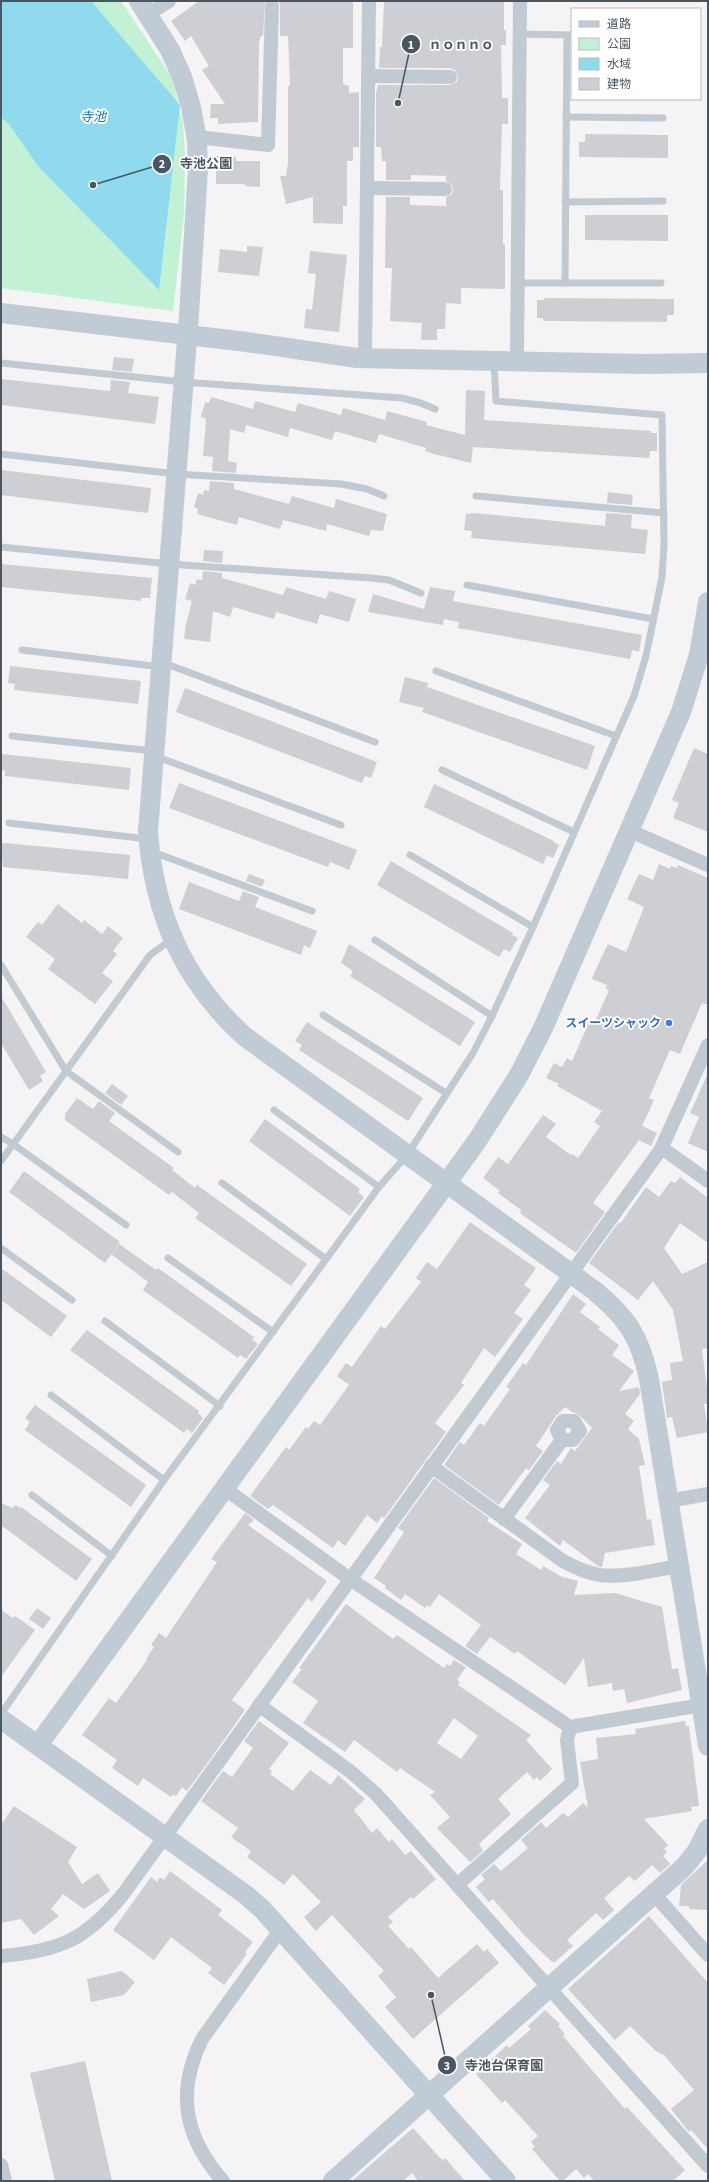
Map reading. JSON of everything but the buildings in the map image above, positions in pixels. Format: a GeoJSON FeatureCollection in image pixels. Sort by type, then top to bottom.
{"type":"FeatureCollection","features":[{"type":"Feature","properties":{"kind":"street"},"geometry":{"type":"LineString","coordinates":[[169,1],[143,8],[170,50],[182,77],[191,107],[196,137],[198,169],[187,335],[154,754],[149,845],[157,891],[173,938],[188,969],[210,1001],[244,1036],[571,1274],[612,1306],[637,1339],[649,1379],[679,1566],[705,1705],[708,1746]]}},
{"type":"Feature","properties":{"kind":"street"},"geometry":{"type":"LineString","coordinates":[[365,358],[369,1]]}},
{"type":"Feature","properties":{"kind":"street"},"geometry":{"type":"LineString","coordinates":[[516,361],[520,1]]}},
{"type":"Feature","properties":{"kind":"street"},"geometry":{"type":"LineString","coordinates":[[196,137],[268,145],[272,6]]}},
{"type":"Feature","properties":{"kind":"street"},"geometry":{"type":"LineString","coordinates":[[368,76],[450,77]]}},
{"type":"Feature","properties":{"kind":"street"},"geometry":{"type":"LineString","coordinates":[[367,188],[445,189]]}},
{"type":"Feature","properties":{"kind":"street"},"geometry":{"type":"LineString","coordinates":[[1,313],[365,358],[644,364],[708,363]]}},
{"type":"Feature","properties":{"kind":"street"},"geometry":{"type":"LineString","coordinates":[[38,1745],[477,1141],[519,1075],[547,1018],[681,712],[699,655],[708,602]]}},
{"type":"Feature","properties":{"kind":"street"},"geometry":{"type":"LineString","coordinates":[[630,831],[708,865]]}},
{"type":"Feature","properties":{"kind":"street"},"geometry":{"type":"LineString","coordinates":[[1,1956],[46,1950],[69,1941],[94,1926],[124,1893],[662,1148],[708,1045]]}},
{"type":"Feature","properties":{"kind":"street"},"geometry":{"type":"LineString","coordinates":[[662,1148],[708,1181]]}},
{"type":"Feature","properties":{"kind":"street"},"geometry":{"type":"LineString","coordinates":[[504,1519],[562,1440]]}},
{"type":"Feature","properties":{"kind":"street"},"geometry":{"type":"LineString","coordinates":[[431,1466],[562,1560],[580,1570],[600,1575],[618,1575],[679,1566]]}},
{"type":"Feature","properties":{"kind":"street"},"geometry":{"type":"LineString","coordinates":[[224,1488],[350,1579],[570,1727],[705,1705]]}},
{"type":"Feature","properties":{"kind":"street"},"geometry":{"type":"LineString","coordinates":[[668,1500],[708,1494]]}},
{"type":"Feature","properties":{"kind":"street"},"geometry":{"type":"LineString","coordinates":[[259,1705],[351,1772],[376,1794],[708,2166]]}},
{"type":"Feature","properties":{"kind":"street"},"geometry":{"type":"LineString","coordinates":[[1,1719],[246,1895],[281,1929],[506,2181]]}},
{"type":"Feature","properties":{"kind":"street"},"geometry":{"type":"LineString","coordinates":[[457,1885],[572,1783],[567,1740],[570,1727]]}},
{"type":"Feature","properties":{"kind":"street"},"geometry":{"type":"LineString","coordinates":[[333,2181],[684,1867],[697,1851],[708,1829]]}},
{"type":"Feature","properties":{"kind":"street"},"geometry":{"type":"LineString","coordinates":[[654,1894],[708,1955]]}},
{"type":"Feature","properties":{"kind":"street"},"geometry":{"type":"LineString","coordinates":[[223,2181],[203,2154],[194,2138],[188,2117],[186,2100],[193,2058],[202,2039],[281,1929]]}},
{"type":"Feature","properties":{"kind":"street"},"geometry":{"type":"LineString","coordinates":[[1,2165],[5,2181]]}},
{"type":"Feature","properties":{"kind":"lane"},"geometry":{"type":"LineString","coordinates":[[520,34],[569,35],[566,117],[565,283]]}},
{"type":"Feature","properties":{"kind":"lane"},"geometry":{"type":"LineString","coordinates":[[566,117],[663,118]]}},
{"type":"Feature","properties":{"kind":"lane"},"geometry":{"type":"LineString","coordinates":[[565,202],[663,201]]}},
{"type":"Feature","properties":{"kind":"lane"},"geometry":{"type":"LineString","coordinates":[[517,283],[661,284]]}},
{"type":"Feature","properties":{"kind":"lane"},"geometry":{"type":"LineString","coordinates":[[1,1714],[164,1480],[220,1406],[379,1187],[407,1155],[473,1053],[492,1016],[533,927],[638,682],[646,656],[662,577],[664,513],[662,415],[496,401],[494,361]]}},
{"type":"Feature","properties":{"kind":"lane"},"geometry":{"type":"LineString","coordinates":[[1,363],[183,382],[402,398],[421,402],[435,409]]}},
{"type":"Feature","properties":{"kind":"lane"},"geometry":{"type":"LineString","coordinates":[[1,454],[176,474],[341,484],[367,489],[384,496]]}},
{"type":"Feature","properties":{"kind":"lane"},"geometry":{"type":"LineString","coordinates":[[476,496],[664,513]]}},
{"type":"Feature","properties":{"kind":"lane"},"geometry":{"type":"LineString","coordinates":[[1,547],[169,564],[371,578],[388,580],[421,593]]}},
{"type":"Feature","properties":{"kind":"lane"},"geometry":{"type":"LineString","coordinates":[[467,585],[653,619]]}},
{"type":"Feature","properties":{"kind":"lane"},"geometry":{"type":"LineString","coordinates":[[22,650],[161,664],[375,742]]}},
{"type":"Feature","properties":{"kind":"lane"},"geometry":{"type":"LineString","coordinates":[[436,671],[616,736]]}},
{"type":"Feature","properties":{"kind":"lane"},"geometry":{"type":"LineString","coordinates":[[12,736],[154,754],[341,825]]}},
{"type":"Feature","properties":{"kind":"lane"},"geometry":{"type":"LineString","coordinates":[[442,770],[574,832]]}},
{"type":"Feature","properties":{"kind":"lane"},"geometry":{"type":"LineString","coordinates":[[9,823],[149,845],[312,911]]}},
{"type":"Feature","properties":{"kind":"lane"},"geometry":{"type":"LineString","coordinates":[[410,855],[533,927]]}},
{"type":"Feature","properties":{"kind":"lane"},"geometry":{"type":"LineString","coordinates":[[1,1161],[150,955],[173,938]]}},
{"type":"Feature","properties":{"kind":"lane"},"geometry":{"type":"LineString","coordinates":[[375,940],[492,1016]]}},
{"type":"Feature","properties":{"kind":"lane"},"geometry":{"type":"LineString","coordinates":[[1,965],[66,1071],[178,1152]]}},
{"type":"Feature","properties":{"kind":"lane"},"geometry":{"type":"LineString","coordinates":[[324,1015],[446,1093]]}},
{"type":"Feature","properties":{"kind":"lane"},"geometry":{"type":"LineString","coordinates":[[274,1110],[379,1187]]}},
{"type":"Feature","properties":{"kind":"lane"},"geometry":{"type":"LineString","coordinates":[[1,1137],[126,1225]]}},
{"type":"Feature","properties":{"kind":"lane"},"geometry":{"type":"LineString","coordinates":[[222,1183],[326,1260]]}},
{"type":"Feature","properties":{"kind":"lane"},"geometry":{"type":"LineString","coordinates":[[1,1248],[72,1300]]}},
{"type":"Feature","properties":{"kind":"lane"},"geometry":{"type":"LineString","coordinates":[[168,1258],[273,1332]]}},
{"type":"Feature","properties":{"kind":"lane"},"geometry":{"type":"LineString","coordinates":[[105,1321],[220,1406]]}},
{"type":"Feature","properties":{"kind":"lane"},"geometry":{"type":"LineString","coordinates":[[51,1395],[164,1480]]}},
{"type":"Feature","properties":{"kind":"lane"},"geometry":{"type":"LineString","coordinates":[[32,1495],[112,1556]]}},
{"type":"Feature","properties":{"kind":"green space","name":"寺池"},"geometry":{"type":"Polygon","coordinates":[[[1,1],[121,1],[172,78],[183,124],[185,155],[184,214],[173,311],[1,288],[1,1]]]}},
{"type":"Feature","properties":{"kind":"water","name":"寺池"},"geometry":{"type":"Polygon","coordinates":[[[1,1],[91,1],[180,105],[159,290],[38,166],[9,124],[1,117],[1,1]]]}},
{"type":"Feature","properties":{"kind":"place","name":"ｎｏｎｎｏ"},"geometry":{"type":"Point","coordinates":[398,103]}},
{"type":"Feature","properties":{"kind":"place","name":"寺池公園"},"geometry":{"type":"Point","coordinates":[93,185]}},
{"type":"Feature","properties":{"kind":"place","name":"スイーツシャック"},"geometry":{"type":"Point","coordinates":[669,1023]}},
{"type":"Feature","properties":{"kind":"place","name":"寺池台保育園"},"geometry":{"type":"Point","coordinates":[431,1995]}}]}
